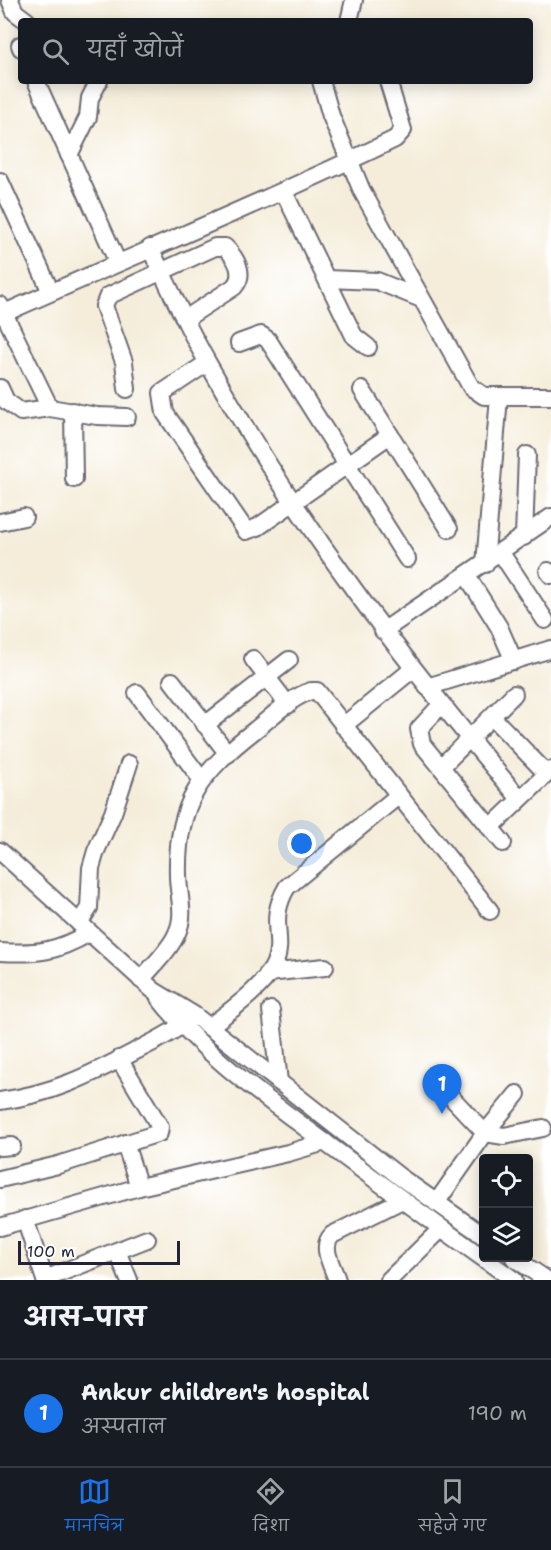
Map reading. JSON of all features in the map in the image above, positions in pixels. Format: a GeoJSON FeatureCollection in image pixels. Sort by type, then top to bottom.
{"type":"FeatureCollection","features":[{"type":"Feature","properties":{"kind":"street"},"geometry":{"type":"LineString","coordinates":[[10,0],[15,12],[23,18]]}},
{"type":"Feature","properties":{"kind":"street"},"geometry":{"type":"LineString","coordinates":[[350,18],[354,0]]}},
{"type":"Feature","properties":{"kind":"street"},"geometry":{"type":"LineString","coordinates":[[37,84],[117,261]]}},
{"type":"Feature","properties":{"kind":"street"},"geometry":{"type":"LineString","coordinates":[[69,155],[88,117],[90,98],[97,84]]}},
{"type":"Feature","properties":{"kind":"street"},"geometry":{"type":"LineString","coordinates":[[322,84],[348,162],[420,298],[471,387],[484,396],[551,396]]}},
{"type":"Feature","properties":{"kind":"street"},"geometry":{"type":"LineString","coordinates":[[50,408],[1,311],[51,292],[117,261],[284,192],[400,135],[403,130],[401,119],[389,84]]}},
{"type":"Feature","properties":{"kind":"street"},"geometry":{"type":"LineString","coordinates":[[0,181],[51,292]]}},
{"type":"Feature","properties":{"kind":"street"},"geometry":{"type":"LineString","coordinates":[[284,192],[354,336],[368,347]]}},
{"type":"Feature","properties":{"kind":"street"},"geometry":{"type":"LineString","coordinates":[[127,389],[124,362],[104,306],[104,300],[161,270],[215,247],[225,247],[231,253],[240,272],[240,281],[185,319]]}},
{"type":"Feature","properties":{"kind":"street"},"geometry":{"type":"LineString","coordinates":[[150,248],[207,363],[295,502],[383,631],[519,799]]}},
{"type":"Feature","properties":{"kind":"street"},"geometry":{"type":"LineString","coordinates":[[327,279],[376,281],[420,298]]}},
{"type":"Feature","properties":{"kind":"street"},"geometry":{"type":"LineString","coordinates":[[239,343],[261,335],[268,340],[407,559]]}},
{"type":"Feature","properties":{"kind":"street"},"geometry":{"type":"LineString","coordinates":[[207,363],[162,393],[165,413],[246,531],[258,527],[390,435]]}},
{"type":"Feature","properties":{"kind":"street"},"geometry":{"type":"LineString","coordinates":[[0,388],[6,401],[21,412],[50,408],[97,416],[127,417]]}},
{"type":"Feature","properties":{"kind":"street"},"geometry":{"type":"LineString","coordinates":[[362,390],[449,529]]}},
{"type":"Feature","properties":{"kind":"street"},"geometry":{"type":"LineString","coordinates":[[484,564],[499,397]]}},
{"type":"Feature","properties":{"kind":"street"},"geometry":{"type":"LineString","coordinates":[[73,411],[74,479]]}},
{"type":"Feature","properties":{"kind":"street"},"geometry":{"type":"LineString","coordinates":[[524,537],[527,454]]}},
{"type":"Feature","properties":{"kind":"street"},"geometry":{"type":"LineString","coordinates":[[0,522],[24,517]]}},
{"type":"Feature","properties":{"kind":"street"},"geometry":{"type":"LineString","coordinates":[[383,631],[551,517]]}},
{"type":"Feature","properties":{"kind":"street"},"geometry":{"type":"LineString","coordinates":[[427,687],[550,649],[543,632],[548,618],[501,553]]}},
{"type":"Feature","properties":{"kind":"street"},"geometry":{"type":"LineString","coordinates":[[467,576],[499,627],[514,661]]}},
{"type":"Feature","properties":{"kind":"street"},"geometry":{"type":"LineString","coordinates":[[253,659],[288,705]]}},
{"type":"Feature","properties":{"kind":"street"},"geometry":{"type":"LineString","coordinates":[[205,724],[289,660]]}},
{"type":"Feature","properties":{"kind":"street"},"geometry":{"type":"LineString","coordinates":[[343,726],[413,669]]}},
{"type":"Feature","properties":{"kind":"street"},"geometry":{"type":"LineString","coordinates":[[172,681],[228,754]]}},
{"type":"Feature","properties":{"kind":"street"},"geometry":{"type":"LineString","coordinates":[[147,985],[177,935],[181,922],[178,875],[180,847],[188,803],[201,779],[228,754],[304,693],[317,691],[490,910]]}},
{"type":"Feature","properties":{"kind":"street"},"geometry":{"type":"LineString","coordinates":[[136,693],[201,779]]}},
{"type":"Feature","properties":{"kind":"street"},"geometry":{"type":"LineString","coordinates":[[441,767],[514,694]]}},
{"type":"Feature","properties":{"kind":"street"},"geometry":{"type":"LineString","coordinates":[[441,705],[419,729],[422,744],[503,843]]}},
{"type":"Feature","properties":{"kind":"street"},"geometry":{"type":"LineString","coordinates":[[490,828],[549,772],[492,717]]}},
{"type":"Feature","properties":{"kind":"street"},"geometry":{"type":"LineString","coordinates":[[0,952],[49,952],[65,947],[84,928],[89,908],[91,868],[129,764]]}},
{"type":"Feature","properties":{"kind":"street"},"geometry":{"type":"LineString","coordinates":[[209,1027],[237,1005],[268,973],[275,962],[275,920],[278,902],[287,887],[399,795]]}},
{"type":"Feature","properties":{"kind":"street"},"geometry":{"type":"LineString","coordinates":[[0,851],[147,985],[181,1026],[205,1049],[402,1200],[514,1280]]}},
{"type":"Feature","properties":{"kind":"street"},"geometry":{"type":"LineString","coordinates":[[268,973],[325,967]]}},
{"type":"Feature","properties":{"kind":"street"},"geometry":{"type":"LineString","coordinates":[[147,985],[194,1015],[436,1203],[479,1233]]}},
{"type":"Feature","properties":{"kind":"street"},"geometry":{"type":"LineString","coordinates":[[271,1010],[279,1082]]}},
{"type":"Feature","properties":{"kind":"street"},"geometry":{"type":"LineString","coordinates":[[0,1101],[45,1094],[74,1083],[181,1026],[194,1015]]}},
{"type":"Feature","properties":{"kind":"street"},"geometry":{"type":"LineString","coordinates":[[0,1179],[58,1165],[157,1134],[161,1130],[119,1059]]}},
{"type":"Feature","properties":{"kind":"street"},"geometry":{"type":"LineString","coordinates":[[434,1079],[485,1133],[504,1136],[543,1128]]}},
{"type":"Feature","properties":{"kind":"street"},"geometry":{"type":"LineString","coordinates":[[436,1203],[485,1133],[517,1094]]}},
{"type":"Feature","properties":{"kind":"street"},"geometry":{"type":"LineString","coordinates":[[0,1227],[139,1187],[288,1154],[325,1142]]}},
{"type":"Feature","properties":{"kind":"street"},"geometry":{"type":"LineString","coordinates":[[125,1143],[139,1187]]}},
{"type":"Feature","properties":{"kind":"street"},"geometry":{"type":"LineString","coordinates":[[337,1280],[326,1248],[327,1241],[332,1234],[402,1200]]}},
{"type":"Feature","properties":{"kind":"street"},"geometry":{"type":"LineString","coordinates":[[25,1219],[45,1280],[147,1239]]}},
{"type":"Feature","properties":{"kind":"street"},"geometry":{"type":"LineString","coordinates":[[389,1280],[441,1229]]}},
{"type":"Feature","properties":{"kind":"street"},"geometry":{"type":"LineString","coordinates":[[117,1251],[129,1280]]}},
{"type":"Feature","properties":{"kind":"street"},"geometry":{"type":"LineString","coordinates":[[521,1262],[547,1280]]}},
{"type":"Feature","properties":{"kind":"place","name":"Ankur children's hospital"},"geometry":{"type":"Point","coordinates":[442,1114]}}]}
